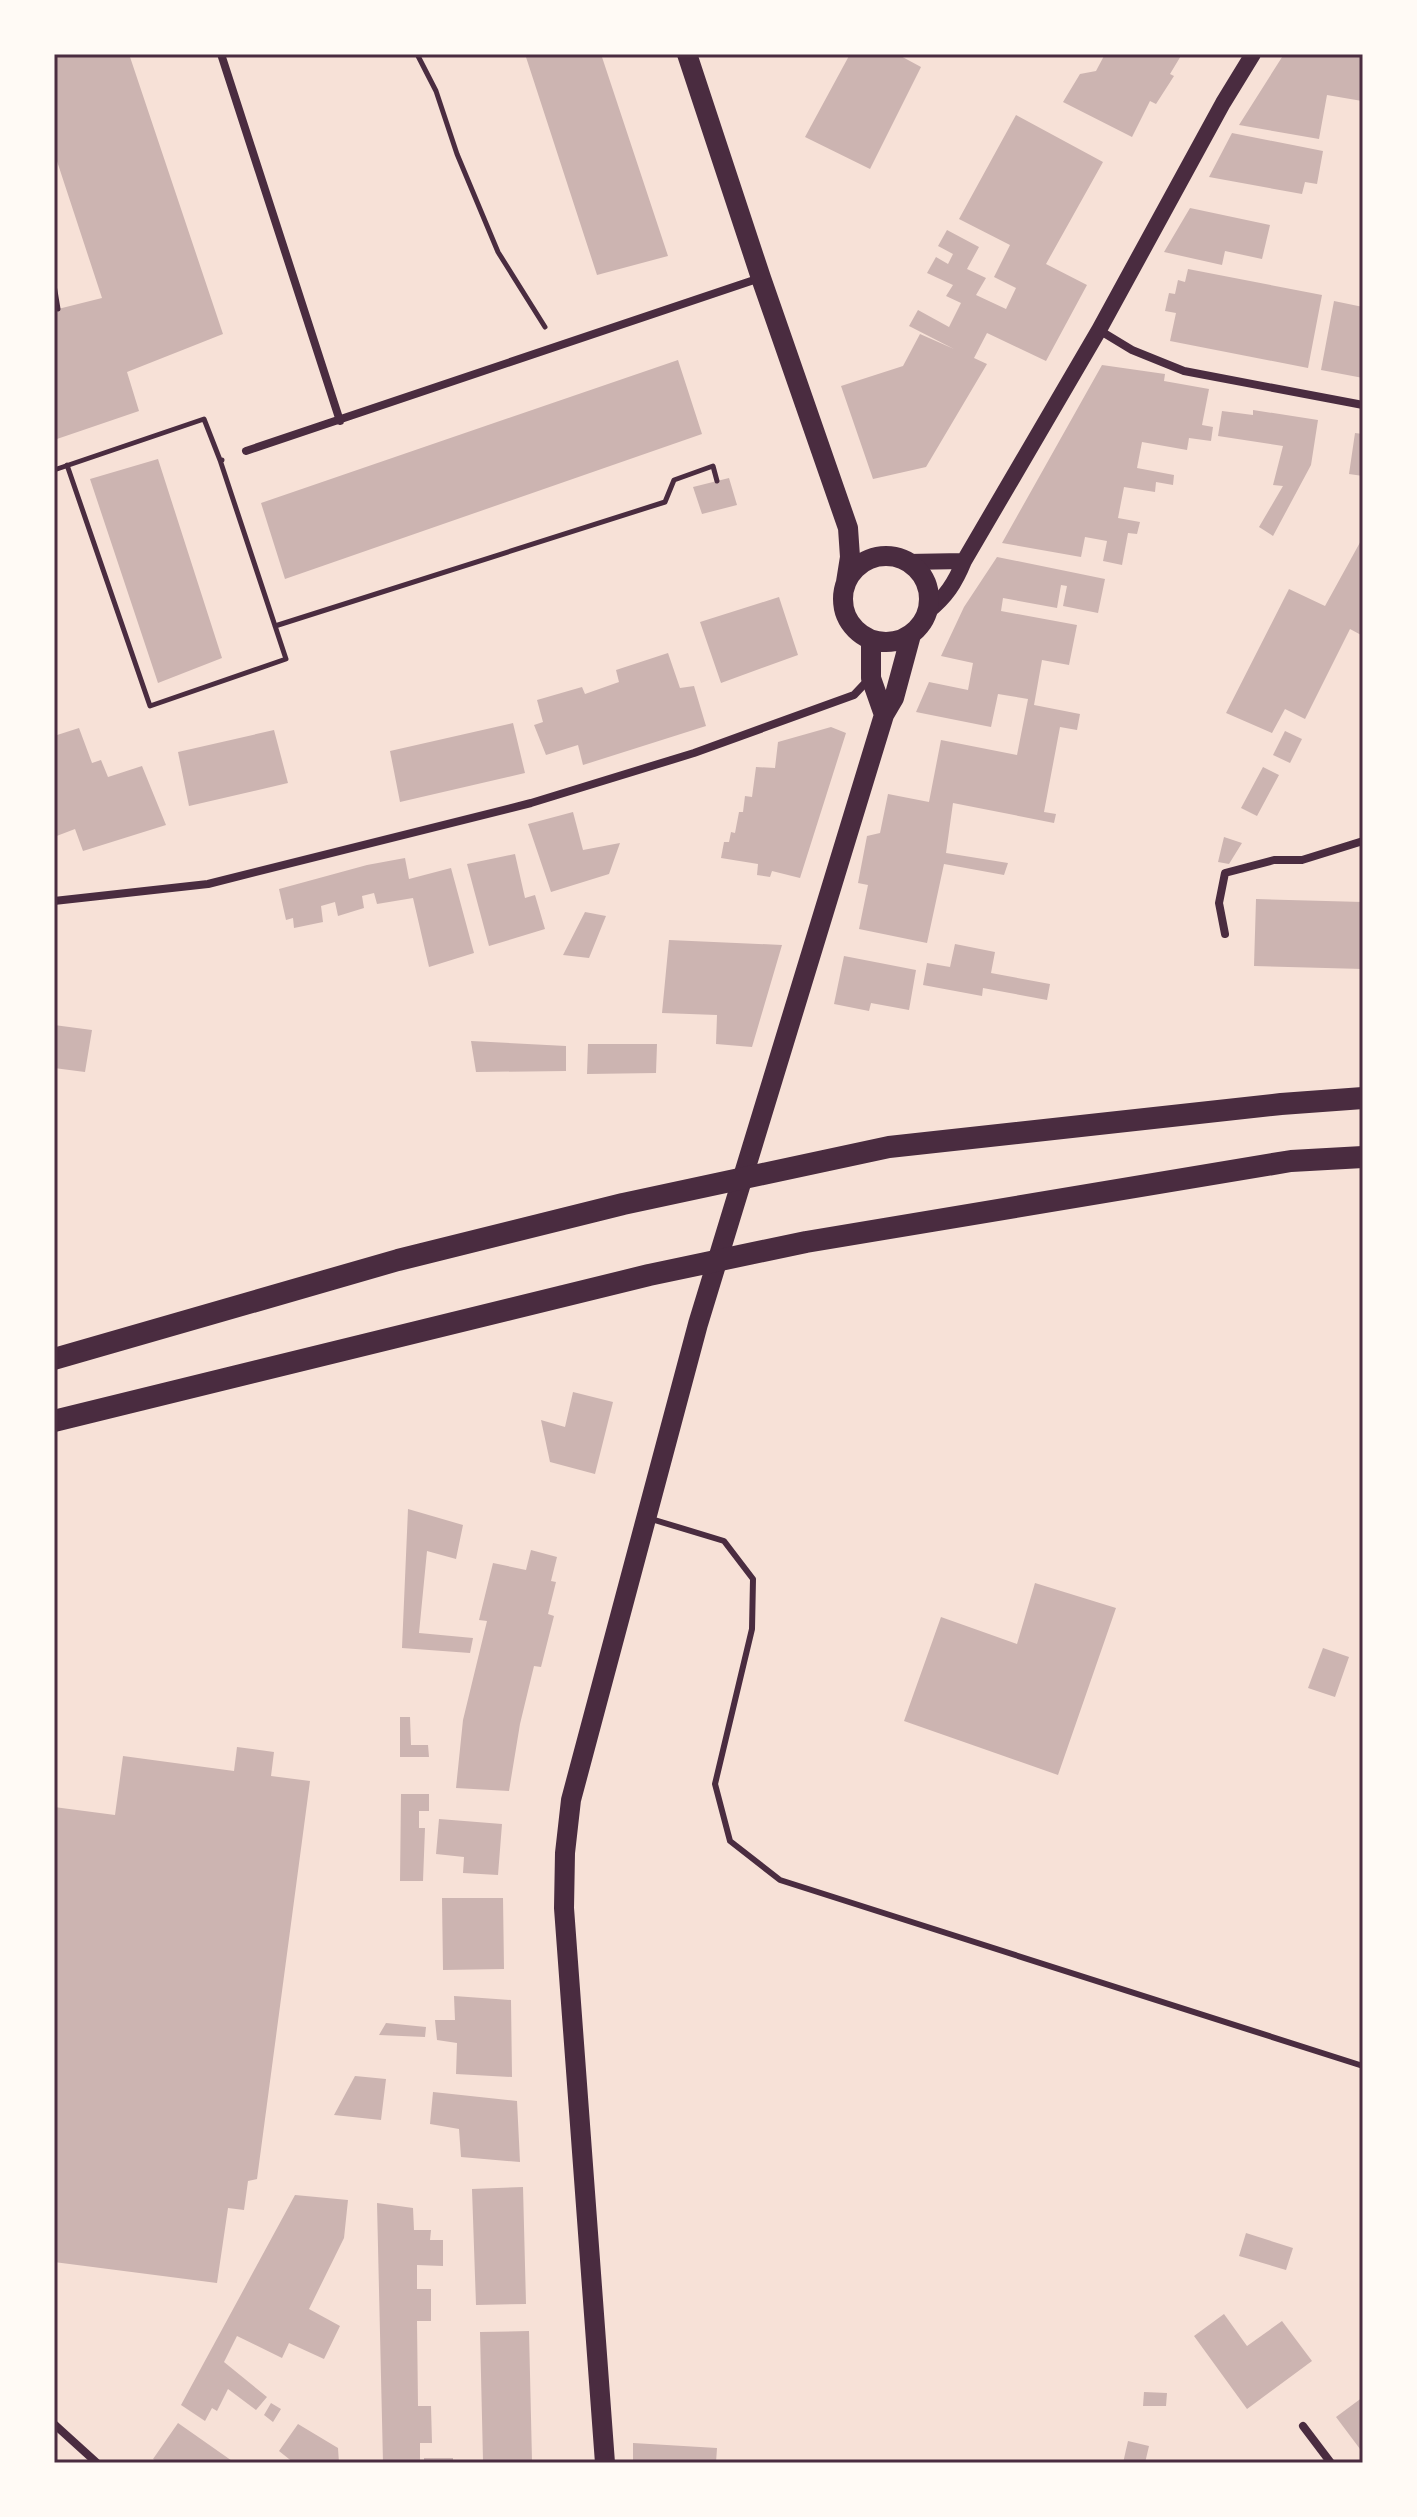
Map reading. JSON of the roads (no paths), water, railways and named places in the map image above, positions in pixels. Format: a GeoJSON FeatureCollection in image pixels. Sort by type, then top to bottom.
{"type":"FeatureCollection","features":[{"type":"Feature","properties":{"kind":"highway"},"geometry":{"type":"LineString","coordinates":[[54,1359],[398,1260],[623,1204],[889,1147],[1281,1104],[1363,1098]]}},
{"type":"Feature","properties":{"kind":"highway"},"geometry":{"type":"LineString","coordinates":[[54,1421],[649,1275],[806,1242],[1291,1161],[1363,1157]]}},
{"type":"Feature","properties":{"kind":"main road"},"geometry":{"type":"LineString","coordinates":[[687,54],[848,528],[850,557],[843,596],[848,620],[859,633],[871,640],[885,643],[911,635],[921,625],[927,612],[930,599],[927,584],[919,571],[869,546],[848,528]]}},
{"type":"Feature","properties":{"kind":"main road"},"geometry":{"type":"LineString","coordinates":[[927,612],[944,599],[954,584],[964,561],[1099,330],[1253,54]]}},
{"type":"Feature","properties":{"kind":"main road"},"geometry":{"type":"LineString","coordinates":[[846,582],[854,570],[879,557],[964,561]]}},
{"type":"Feature","properties":{"kind":"main road"},"geometry":{"type":"LineString","coordinates":[[605,2463],[564,1908],[565,1853],[571,1800],[698,1324],[911,635]]}},
{"type":"Feature","properties":{"kind":"main road"},"geometry":{"type":"LineString","coordinates":[[871,640],[871,678],[884,715]]}},
{"type":"Feature","properties":{"kind":"street"},"geometry":{"type":"LineString","coordinates":[[221,54],[340,421]]}},
{"type":"Feature","properties":{"kind":"street"},"geometry":{"type":"LineString","coordinates":[[246,451],[761,278]]}},
{"type":"Feature","properties":{"kind":"street"},"geometry":{"type":"LineString","coordinates":[[1099,330],[1132,350],[1184,371],[1363,405]]}},
{"type":"Feature","properties":{"kind":"street"},"geometry":{"type":"LineString","coordinates":[[54,901],[208,884],[531,803],[694,753],[854,695],[871,678]]}},
{"type":"Feature","properties":{"kind":"street"},"geometry":{"type":"LineString","coordinates":[[1225,934],[1219,903],[1225,873],[1274,860],[1302,860],[1363,841]]}},
{"type":"Feature","properties":{"kind":"street"},"geometry":{"type":"LineString","coordinates":[[54,2424],[97,2463]]}},
{"type":"Feature","properties":{"kind":"street"},"geometry":{"type":"LineString","coordinates":[[1303,2426],[1331,2463]]}},
{"type":"Feature","properties":{"kind":"lane"},"geometry":{"type":"LineString","coordinates":[[645,1517],[724,1541],[753,1579],[752,1629],[715,1784],[730,1841],[780,1880],[1363,2066]]}}]}
